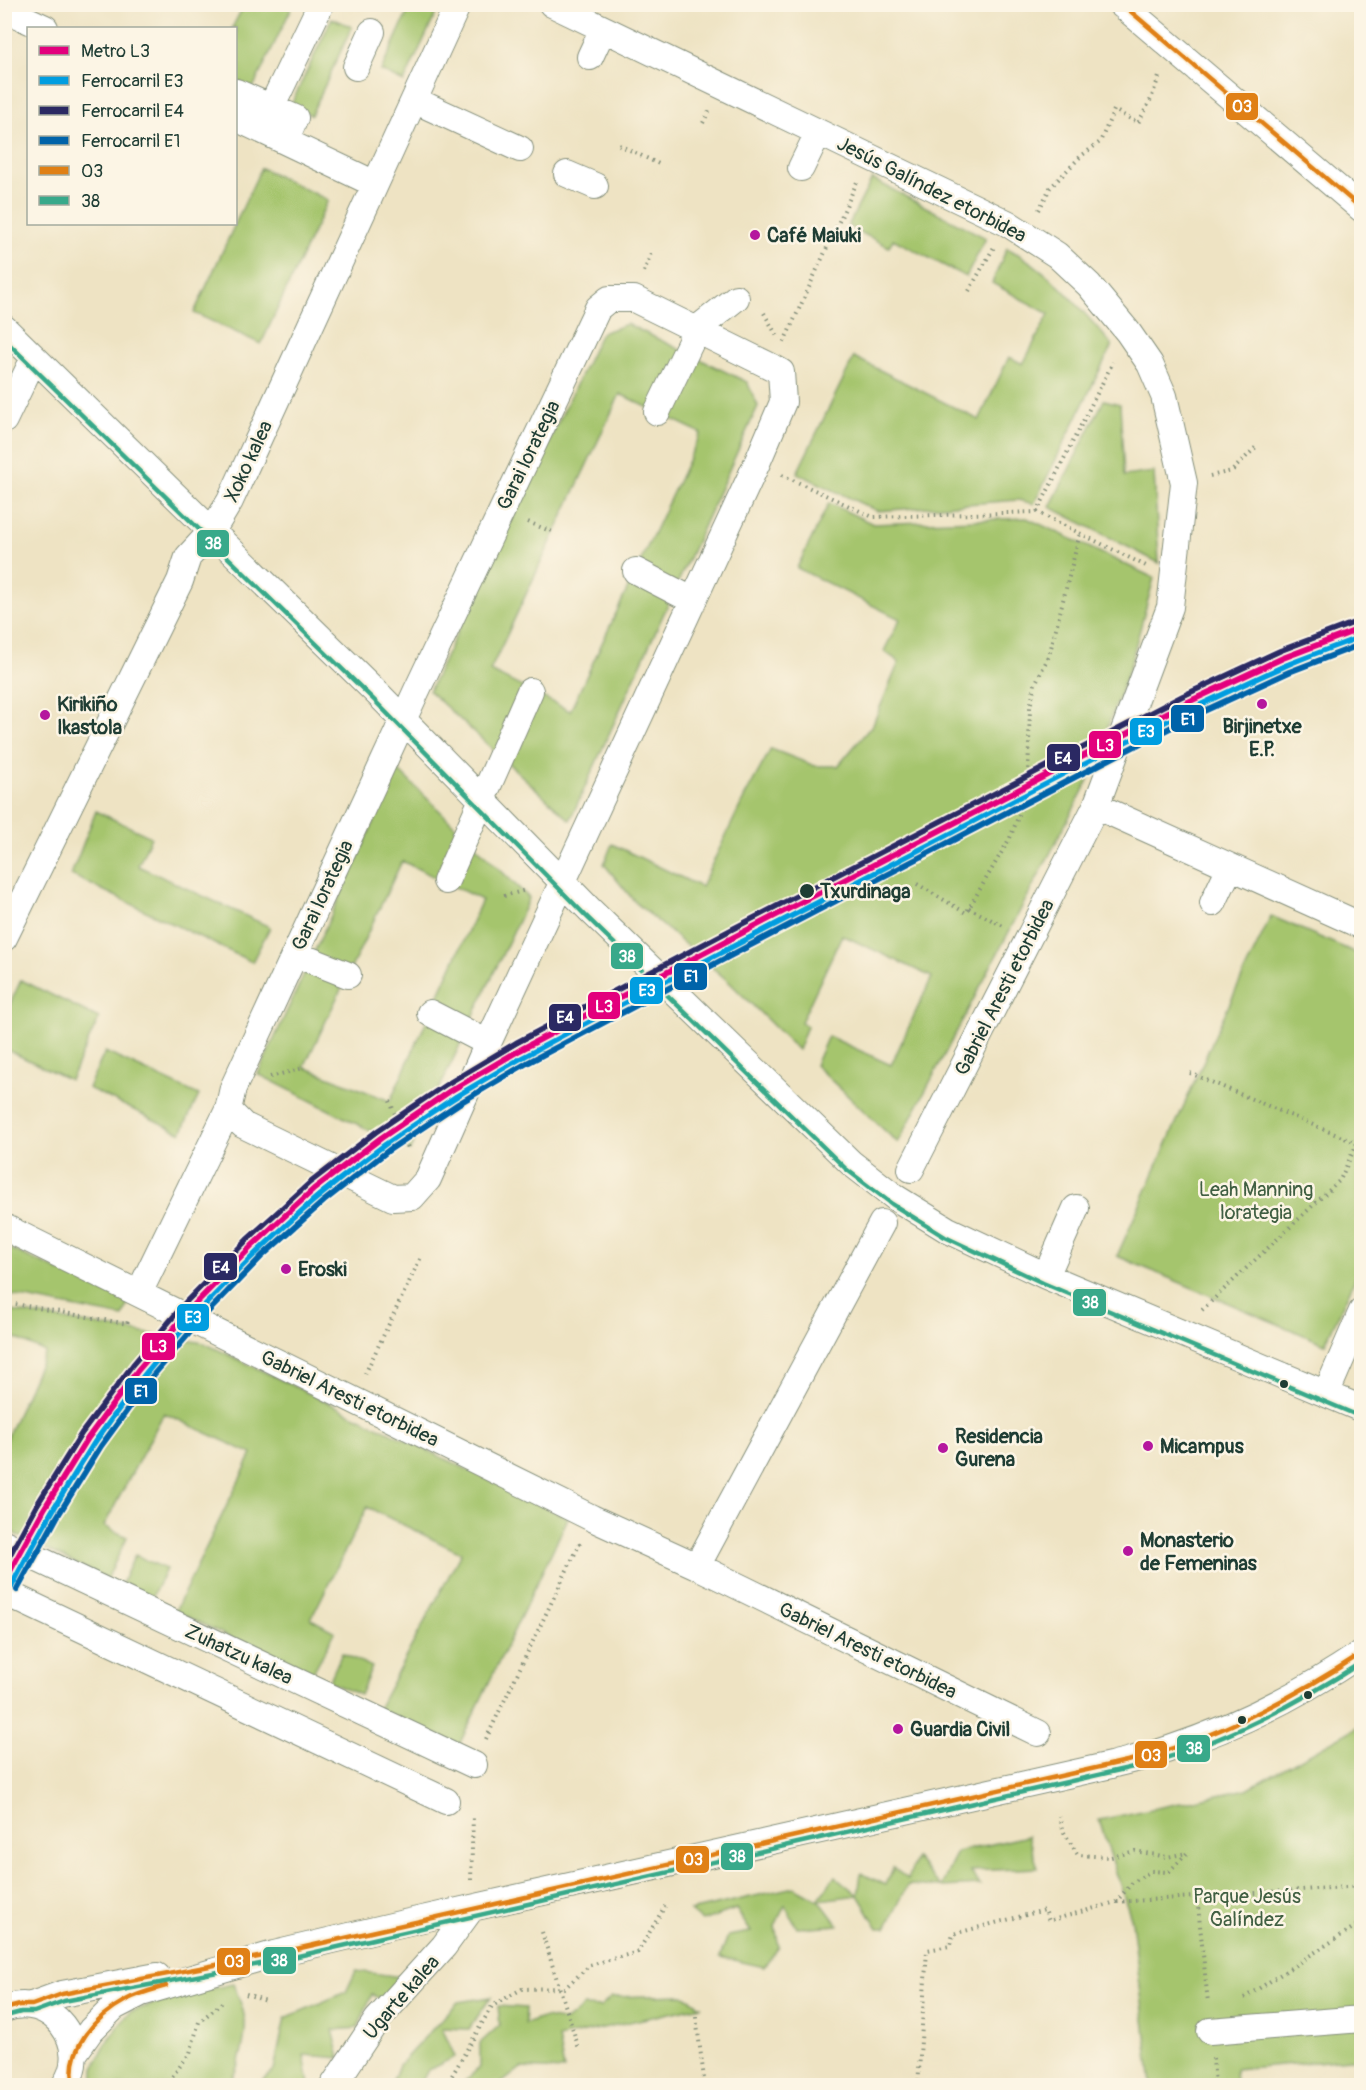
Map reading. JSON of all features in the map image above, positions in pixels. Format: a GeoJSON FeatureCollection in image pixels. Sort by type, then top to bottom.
{"type":"FeatureCollection","features":[{"type":"Feature","properties":{"kind":"street","name":"Xoko kalea"},"geometry":{"type":"LineString","coordinates":[[4,938],[180,581],[188,556],[212,531],[237,485],[375,184],[406,106],[458,4]]}},
{"type":"Feature","properties":{"kind":"street","name":"Jesús Galíndez etorbidea"},"geometry":{"type":"LineString","coordinates":[[552,4],[1017,229],[1057,255],[1111,309],[1128,332],[1149,364],[1164,396],[1184,483],[1170,607],[1096,806]]}},
{"type":"Feature","properties":{"kind":"street"},"geometry":{"type":"LineString","coordinates":[[1121,4],[1362,209]]}},
{"type":"Feature","properties":{"kind":"street"},"geometry":{"type":"LineString","coordinates":[[272,108],[319,8]]}},
{"type":"Feature","properties":{"kind":"street"},"geometry":{"type":"LineString","coordinates":[[4,9],[43,27]]}},
{"type":"Feature","properties":{"kind":"street"},"geometry":{"type":"LineString","coordinates":[[590,57],[603,29]]}},
{"type":"Feature","properties":{"kind":"street"},"geometry":{"type":"LineString","coordinates":[[356,67],[372,32]]}},
{"type":"Feature","properties":{"kind":"street"},"geometry":{"type":"LineString","coordinates":[[237,92],[295,118],[285,141]]}},
{"type":"Feature","properties":{"kind":"street"},"geometry":{"type":"LineString","coordinates":[[406,106],[520,149]]}},
{"type":"Feature","properties":{"kind":"street"},"geometry":{"type":"LineString","coordinates":[[237,118],[375,184]]}},
{"type":"Feature","properties":{"kind":"street"},"geometry":{"type":"LineString","coordinates":[[801,168],[818,133]]}},
{"type":"Feature","properties":{"kind":"street"},"geometry":{"type":"LineString","coordinates":[[567,174],[595,186]]}},
{"type":"Feature","properties":{"kind":"street"},"geometry":{"type":"LineString","coordinates":[[657,412],[697,329],[736,298]]}},
{"type":"Feature","properties":{"kind":"street","name":"Garai lorategia"},"geometry":{"type":"LineString","coordinates":[[609,299],[634,299],[781,372],[783,402],[757,464],[562,880],[429,1179],[412,1197],[393,1198],[243,1125],[228,1110],[232,1088],[598,308],[609,299]]}},
{"type":"Feature","properties":{"kind":"street"},"geometry":{"type":"LineString","coordinates":[[4,328],[404,720],[591,911],[851,1163],[896,1198],[948,1230],[1046,1276],[1362,1408]]}},
{"type":"Feature","properties":{"kind":"street"},"geometry":{"type":"LineString","coordinates":[[4,420],[34,358]]}},
{"type":"Feature","properties":{"kind":"street"},"geometry":{"type":"LineString","coordinates":[[636,571],[692,600]]}},
{"type":"Feature","properties":{"kind":"street"},"geometry":{"type":"LineString","coordinates":[[446,881],[530,691]]}},
{"type":"Feature","properties":{"kind":"street"},"geometry":{"type":"LineString","coordinates":[[1096,806],[1362,926]]}},
{"type":"Feature","properties":{"kind":"street","name":"Gabriel Aresti etorbidea"},"geometry":{"type":"LineString","coordinates":[[911,1168],[1096,806]]}},
{"type":"Feature","properties":{"kind":"street"},"geometry":{"type":"LineString","coordinates":[[1213,903],[1230,867]]}},
{"type":"Feature","properties":{"kind":"street"},"geometry":{"type":"LineString","coordinates":[[295,954],[348,975]]}},
{"type":"Feature","properties":{"kind":"street"},"geometry":{"type":"LineString","coordinates":[[430,1013],[488,1043]]}},
{"type":"Feature","properties":{"kind":"street"},"geometry":{"type":"LineString","coordinates":[[139,1293],[228,1110]]}},
{"type":"Feature","properties":{"kind":"street"},"geometry":{"type":"LineString","coordinates":[[1046,1276],[1076,1208]]}},
{"type":"Feature","properties":{"kind":"street"},"geometry":{"type":"LineString","coordinates":[[697,1566],[882,1223]]}},
{"type":"Feature","properties":{"kind":"street","name":"Gabriel Aresti etorbidea"},"geometry":{"type":"LineString","coordinates":[[4,1227],[592,1518],[697,1566],[1038,1733]]}},
{"type":"Feature","properties":{"kind":"street"},"geometry":{"type":"LineString","coordinates":[[1326,1394],[1362,1311]]}},
{"type":"Feature","properties":{"kind":"street","name":"Zuhatzu kalea"},"geometry":{"type":"LineString","coordinates":[[4,1543],[474,1765]]}},
{"type":"Feature","properties":{"kind":"street"},"geometry":{"type":"LineString","coordinates":[[4,1592],[446,1801]]}},
{"type":"Feature","properties":{"kind":"street"},"geometry":{"type":"LineString","coordinates":[[12,2007],[62,1994],[274,1954],[1111,1765],[1169,1749],[1252,1715],[1339,1669],[1362,1653]]}},
{"type":"Feature","properties":{"kind":"street","name":"Ugarte kalea"},"geometry":{"type":"LineString","coordinates":[[333,2085],[377,2020],[444,1946],[471,1909]]}},
{"type":"Feature","properties":{"kind":"street"},"geometry":{"type":"LineString","coordinates":[[71,2074],[91,2030],[114,2007],[141,1993],[274,1954]]}},
{"type":"Feature","properties":{"kind":"street"},"geometry":{"type":"LineString","coordinates":[[12,2007],[43,2009],[61,2022],[68,2032],[71,2074]]}},
{"type":"Feature","properties":{"kind":"street"},"geometry":{"type":"LineString","coordinates":[[1210,2031],[1362,2019]]}},
{"type":"Feature","properties":{"kind":"path"},"geometry":{"type":"LineString","coordinates":[[969,291],[1050,188],[1081,156],[1100,142],[1114,110],[1138,123],[1151,99],[1162,70]]}},
{"type":"Feature","properties":{"kind":"path"},"geometry":{"type":"LineString","coordinates":[[619,145],[661,165]]}},
{"type":"Feature","properties":{"kind":"path"},"geometry":{"type":"LineString","coordinates":[[764,313],[782,346],[869,157]]}},
{"type":"Feature","properties":{"kind":"path"},"geometry":{"type":"LineString","coordinates":[[1037,512],[1128,332]]}},
{"type":"Feature","properties":{"kind":"path"},"geometry":{"type":"LineString","coordinates":[[1184,483],[1232,471],[1256,447]]}},
{"type":"Feature","properties":{"kind":"path"},"geometry":{"type":"LineString","coordinates":[[757,464],[873,517],[1037,512],[1174,580]]}},
{"type":"Feature","properties":{"kind":"path"},"geometry":{"type":"LineString","coordinates":[[917,884],[966,913],[1010,838],[1024,802],[1028,778],[1030,707],[1035,684],[1049,656],[1080,533]]}},
{"type":"Feature","properties":{"kind":"path"},"geometry":{"type":"LineString","coordinates":[[969,908],[1028,940]]}},
{"type":"Feature","properties":{"kind":"path"},"geometry":{"type":"LineString","coordinates":[[1190,1073],[1356,1143]]}},
{"type":"Feature","properties":{"kind":"path"},"geometry":{"type":"LineString","coordinates":[[390,1101],[410,1151]]}},
{"type":"Feature","properties":{"kind":"path"},"geometry":{"type":"LineString","coordinates":[[1179,1332],[1340,1179],[1362,1132]]}},
{"type":"Feature","properties":{"kind":"path"},"geometry":{"type":"LineString","coordinates":[[353,1399],[421,1257]]}},
{"type":"Feature","properties":{"kind":"path"},"geometry":{"type":"LineString","coordinates":[[4,1302],[127,1324],[139,1293]]}},
{"type":"Feature","properties":{"kind":"path"},"geometry":{"type":"LineString","coordinates":[[474,1765],[592,1518]]}},
{"type":"Feature","properties":{"kind":"path"},"geometry":{"type":"LineString","coordinates":[[471,1909],[473,1813]]}},
{"type":"Feature","properties":{"kind":"path"},"geometry":{"type":"LineString","coordinates":[[1059,1816],[1062,1829],[1078,1855],[1111,1857],[1135,1851],[1167,1857],[1187,1853],[1169,1872],[1151,1870],[1132,1883],[1116,1902]]}},
{"type":"Feature","properties":{"kind":"path"},"geometry":{"type":"LineString","coordinates":[[918,2085],[927,1950],[950,1946],[953,1934],[1045,1910],[1049,1921],[1116,1902],[1362,1886]]}},
{"type":"Feature","properties":{"kind":"path"},"geometry":{"type":"LineString","coordinates":[[1197,1896],[1215,2085]]}},
{"type":"Feature","properties":{"kind":"path"},"geometry":{"type":"LineString","coordinates":[[446,2085],[492,2006],[522,1989],[565,1988],[590,1965],[638,1952],[665,1906]]}},
{"type":"Feature","properties":{"kind":"path"},"geometry":{"type":"LineString","coordinates":[[1238,2002],[1362,1922]]}},
{"type":"Feature","properties":{"kind":"path"},"geometry":{"type":"LineString","coordinates":[[542,1932],[579,2049]]}},
{"type":"Feature","properties":{"kind":"path"},"geometry":{"type":"LineString","coordinates":[[236,1991],[266,2001]]}},
{"type":"Feature","properties":{"kind":"path"},"geometry":{"type":"LineString","coordinates":[[165,2085],[190,2053],[199,2022],[228,1997]]}},
{"type":"Feature","properties":{"kind":"path"},"geometry":{"type":"LineString","coordinates":[[696,2017],[705,2085]]}},
{"type":"Feature","properties":{"kind":"green space"},"geometry":{"type":"Polygon","coordinates":[[[244,5],[293,5],[253,88],[237,80],[237,27],[233,27],[244,5]]]}},
{"type":"Feature","properties":{"kind":"green space"},"geometry":{"type":"Polygon","coordinates":[[[411,5],[440,5],[404,82],[381,71],[411,5]]]}},
{"type":"Feature","properties":{"kind":"green space"},"geometry":{"type":"Polygon","coordinates":[[[332,18],[352,27],[311,115],[291,105],[332,18]]]}},
{"type":"Feature","properties":{"kind":"green space"},"geometry":{"type":"Polygon","coordinates":[[[261,168],[328,200],[261,344],[194,313],[235,225],[237,225],[237,220],[261,168]]]}},
{"type":"Feature","properties":{"kind":"green space"},"geometry":{"type":"Polygon","coordinates":[[[872,179],[986,238],[966,277],[893,239],[889,247],[848,226],[872,179]]]}},
{"type":"Feature","properties":{"kind":"green space"},"geometry":{"type":"Polygon","coordinates":[[[1007,248],[1023,257],[1051,279],[1112,345],[1034,504],[1018,500],[877,511],[797,473],[854,357],[979,420],[1009,357],[1023,364],[1049,314],[992,283],[1007,248]]]}},
{"type":"Feature","properties":{"kind":"green space"},"geometry":{"type":"Polygon","coordinates":[[[627,324],[747,382],[758,406],[570,820],[429,691],[601,333],[627,324]],[[620,394],[490,671],[570,711],[701,433],[620,394]]]}},
{"type":"Feature","properties":{"kind":"green space"},"geometry":{"type":"Polygon","coordinates":[[[1104,400],[1120,404],[1124,476],[1154,472],[1159,563],[1050,507],[1104,400]]]}},
{"type":"Feature","properties":{"kind":"green space"},"geometry":{"type":"Polygon","coordinates":[[[829,503],[873,524],[1027,518],[1154,578],[1130,666],[1086,785],[898,1143],[815,1065],[828,1036],[891,1065],[932,977],[842,935],[801,1022],[807,1026],[798,1050],[728,981],[635,902],[604,864],[612,844],[701,887],[745,796],[771,749],[815,766],[838,766],[873,724],[899,662],[884,651],[900,619],[797,568],[829,503]]]}},
{"type":"Feature","properties":{"kind":"green space"},"geometry":{"type":"Polygon","coordinates":[[[398,770],[529,898],[410,1151],[258,1074],[398,770]],[[402,861],[304,1067],[390,1101],[482,900],[402,861]]]}},
{"type":"Feature","properties":{"kind":"green space"},"geometry":{"type":"Polygon","coordinates":[[[96,811],[151,837],[138,866],[270,927],[252,962],[71,875],[96,811]]]}},
{"type":"Feature","properties":{"kind":"green space","name":"Leah Manning lorategia"},"geometry":{"type":"Polygon","coordinates":[[[1271,916],[1361,955],[1361,1266],[1325,1344],[1117,1256],[1221,1022],[1271,916]]]}},
{"type":"Feature","properties":{"kind":"green space"},"geometry":{"type":"Polygon","coordinates":[[[21,980],[99,1018],[70,1080],[5,1049],[5,1015],[21,980]]]}},
{"type":"Feature","properties":{"kind":"green space"},"geometry":{"type":"Polygon","coordinates":[[[105,1052],[199,1095],[181,1133],[88,1088],[105,1052]]]}},
{"type":"Feature","properties":{"kind":"green space"},"geometry":{"type":"Polygon","coordinates":[[[4,1246],[128,1302],[123,1317],[5,1294],[4,1246]]]}},
{"type":"Feature","properties":{"kind":"green space"},"geometry":{"type":"Polygon","coordinates":[[[5,1310],[204,1343],[568,1518],[459,1745],[378,1709],[461,1553],[367,1507],[311,1619],[335,1632],[311,1676],[175,1611],[252,1454],[164,1413],[104,1526],[127,1537],[107,1579],[5,1529],[5,1442],[45,1352],[5,1333],[5,1310]]]}},
{"type":"Feature","properties":{"kind":"green space"},"geometry":{"type":"Polygon","coordinates":[[[135,1555],[166,1569],[152,1597],[122,1583],[135,1555]]]}},
{"type":"Feature","properties":{"kind":"green space"},"geometry":{"type":"Polygon","coordinates":[[[342,1653],[372,1667],[360,1695],[329,1682],[342,1653]]]}},
{"type":"Feature","properties":{"kind":"green space","name":"Parque Jesús Galíndez"},"geometry":{"type":"Polygon","coordinates":[[[1361,1725],[1361,2058],[1235,2069],[1236,2085],[1152,2085],[1132,1921],[1099,1820],[1247,1789],[1361,1725]]]}},
{"type":"Feature","properties":{"kind":"green space"},"geometry":{"type":"Polygon","coordinates":[[[1028,1836],[1038,1868],[970,1871],[980,1885],[941,1887],[957,1852],[1028,1836]]]}},
{"type":"Feature","properties":{"kind":"green space"},"geometry":{"type":"Polygon","coordinates":[[[916,1858],[941,1887],[908,1885],[886,1928],[878,1928],[858,1895],[861,1873],[886,1885],[893,1868],[908,1879],[916,1858]]]}},
{"type":"Feature","properties":{"kind":"green space"},"geometry":{"type":"Polygon","coordinates":[[[835,1876],[858,1895],[819,1900],[838,1925],[797,1928],[785,1905],[775,1926],[779,1947],[764,1967],[720,1957],[728,1936],[751,1932],[736,1909],[702,1921],[690,1911],[794,1887],[818,1900],[835,1876]]]}},
{"type":"Feature","properties":{"kind":"green space"},"geometry":{"type":"Polygon","coordinates":[[[356,1971],[402,1977],[382,2001],[372,1994],[358,2028],[333,2030],[340,2058],[304,2055],[309,2085],[256,2086],[274,2070],[285,2018],[346,1992],[356,1971]]]}},
{"type":"Feature","properties":{"kind":"green space"},"geometry":{"type":"Polygon","coordinates":[[[233,1984],[243,2011],[245,2031],[235,2072],[226,2085],[94,2086],[94,2068],[109,2038],[130,2012],[177,1996],[233,1984]]]}},
{"type":"Feature","properties":{"kind":"green space"},"geometry":{"type":"Polygon","coordinates":[[[683,1995],[701,2006],[558,2038],[564,2070],[521,2068],[499,2085],[468,2085],[464,2082],[480,2067],[480,2043],[500,2025],[498,2006],[526,2008],[525,2024],[545,2017],[566,2021],[584,2006],[601,2007],[611,1997],[683,1995]]]}},
{"type":"Feature","properties":{"kind":"green space"},"geometry":{"type":"Polygon","coordinates":[[[491,1997],[469,2029],[442,2028],[455,2057],[428,2070],[420,2085],[391,2085],[399,2065],[458,2002],[491,1997]]]}},
{"type":"Feature","properties":{"kind":"metro line","name":"L3"},"geometry":{"type":"LineString","coordinates":[[4,1582],[44,1509],[88,1438],[138,1370],[193,1306],[252,1246],[314,1189],[381,1138],[450,1091],[520,1050],[736,936],[1186,703],[1283,658],[1362,628]]}},
{"type":"Feature","properties":{"kind":"rail line","name":"E4"},"geometry":{"type":"LineString","coordinates":[[4,1566],[37,1505],[82,1433],[133,1365],[187,1301],[247,1240],[310,1183],[376,1132],[446,1085],[516,1043],[733,929],[1183,696],[1280,651],[1359,621]]}},
{"type":"Feature","properties":{"kind":"rail line","name":"E3"},"geometry":{"type":"LineString","coordinates":[[11,1587],[51,1512],[96,1440],[127,1398],[193,1318],[228,1280],[304,1209],[416,1122],[481,1081],[547,1044],[1076,767],[1230,690],[1302,658],[1362,636]]}},
{"type":"Feature","properties":{"kind":"rail line","name":"E1"},"geometry":{"type":"LineString","coordinates":[[17,1590],[57,1517],[101,1446],[150,1379],[204,1316],[262,1256],[324,1201],[389,1150],[458,1104],[527,1063],[743,949],[1193,716],[1289,672],[1362,644]]}},
{"type":"Feature","properties":{"kind":"transit line","name":"03"},"geometry":{"type":"LineString","coordinates":[[1122,4],[1362,209]]}},
{"type":"Feature","properties":{"kind":"transit line","name":"38"},"geometry":{"type":"LineString","coordinates":[[4,339],[375,701],[586,916],[846,1169],[892,1204],[945,1237],[1043,1283],[1359,1416]]}},
{"type":"Feature","properties":{"kind":"transit line","name":"03"},"geometry":{"type":"LineString","coordinates":[[4,2009],[32,2005],[62,1994],[274,1954],[1140,1758],[1198,1739],[1255,1714],[1362,1653]]}},
{"type":"Feature","properties":{"kind":"transit line","name":"38"},"geometry":{"type":"LineString","coordinates":[[6,2016],[21,2012],[34,2012],[64,2001],[276,1961],[1142,1765],[1200,1746],[1256,1722],[1310,1694],[1362,1662]]}},
{"type":"Feature","properties":{"kind":"transit line","name":"03"},"geometry":{"type":"LineString","coordinates":[[74,2086],[72,2072],[74,2059],[85,2035],[94,2024],[126,2000],[166,1986]]}},
{"type":"Feature","properties":{"kind":"place","name":"Café Maiuki"},"geometry":{"type":"Point","coordinates":[755,235]}},
{"type":"Feature","properties":{"kind":"place","name":"Birjinetxe E.P."},"geometry":{"type":"Point","coordinates":[1262,704]}},
{"type":"Feature","properties":{"kind":"place","name":"Kirikiño Ikastola"},"geometry":{"type":"Point","coordinates":[45,715]}},
{"type":"Feature","properties":{"kind":"place","name":"Txurdinaga"},"geometry":{"type":"Point","coordinates":[807,891]}},
{"type":"Feature","properties":{"kind":"place","name":"Eroski"},"geometry":{"type":"Point","coordinates":[286,1269]}},
{"type":"Feature","properties":{"kind":"place","name":"Micampus"},"geometry":{"type":"Point","coordinates":[1148,1446]}},
{"type":"Feature","properties":{"kind":"place","name":"Residencia Gurena"},"geometry":{"type":"Point","coordinates":[943,1448]}},
{"type":"Feature","properties":{"kind":"place","name":"Monasterio de Femeninas"},"geometry":{"type":"Point","coordinates":[1128,1551]}},
{"type":"Feature","properties":{"kind":"place","name":"Guardia Civil"},"geometry":{"type":"Point","coordinates":[898,1729]}}]}
